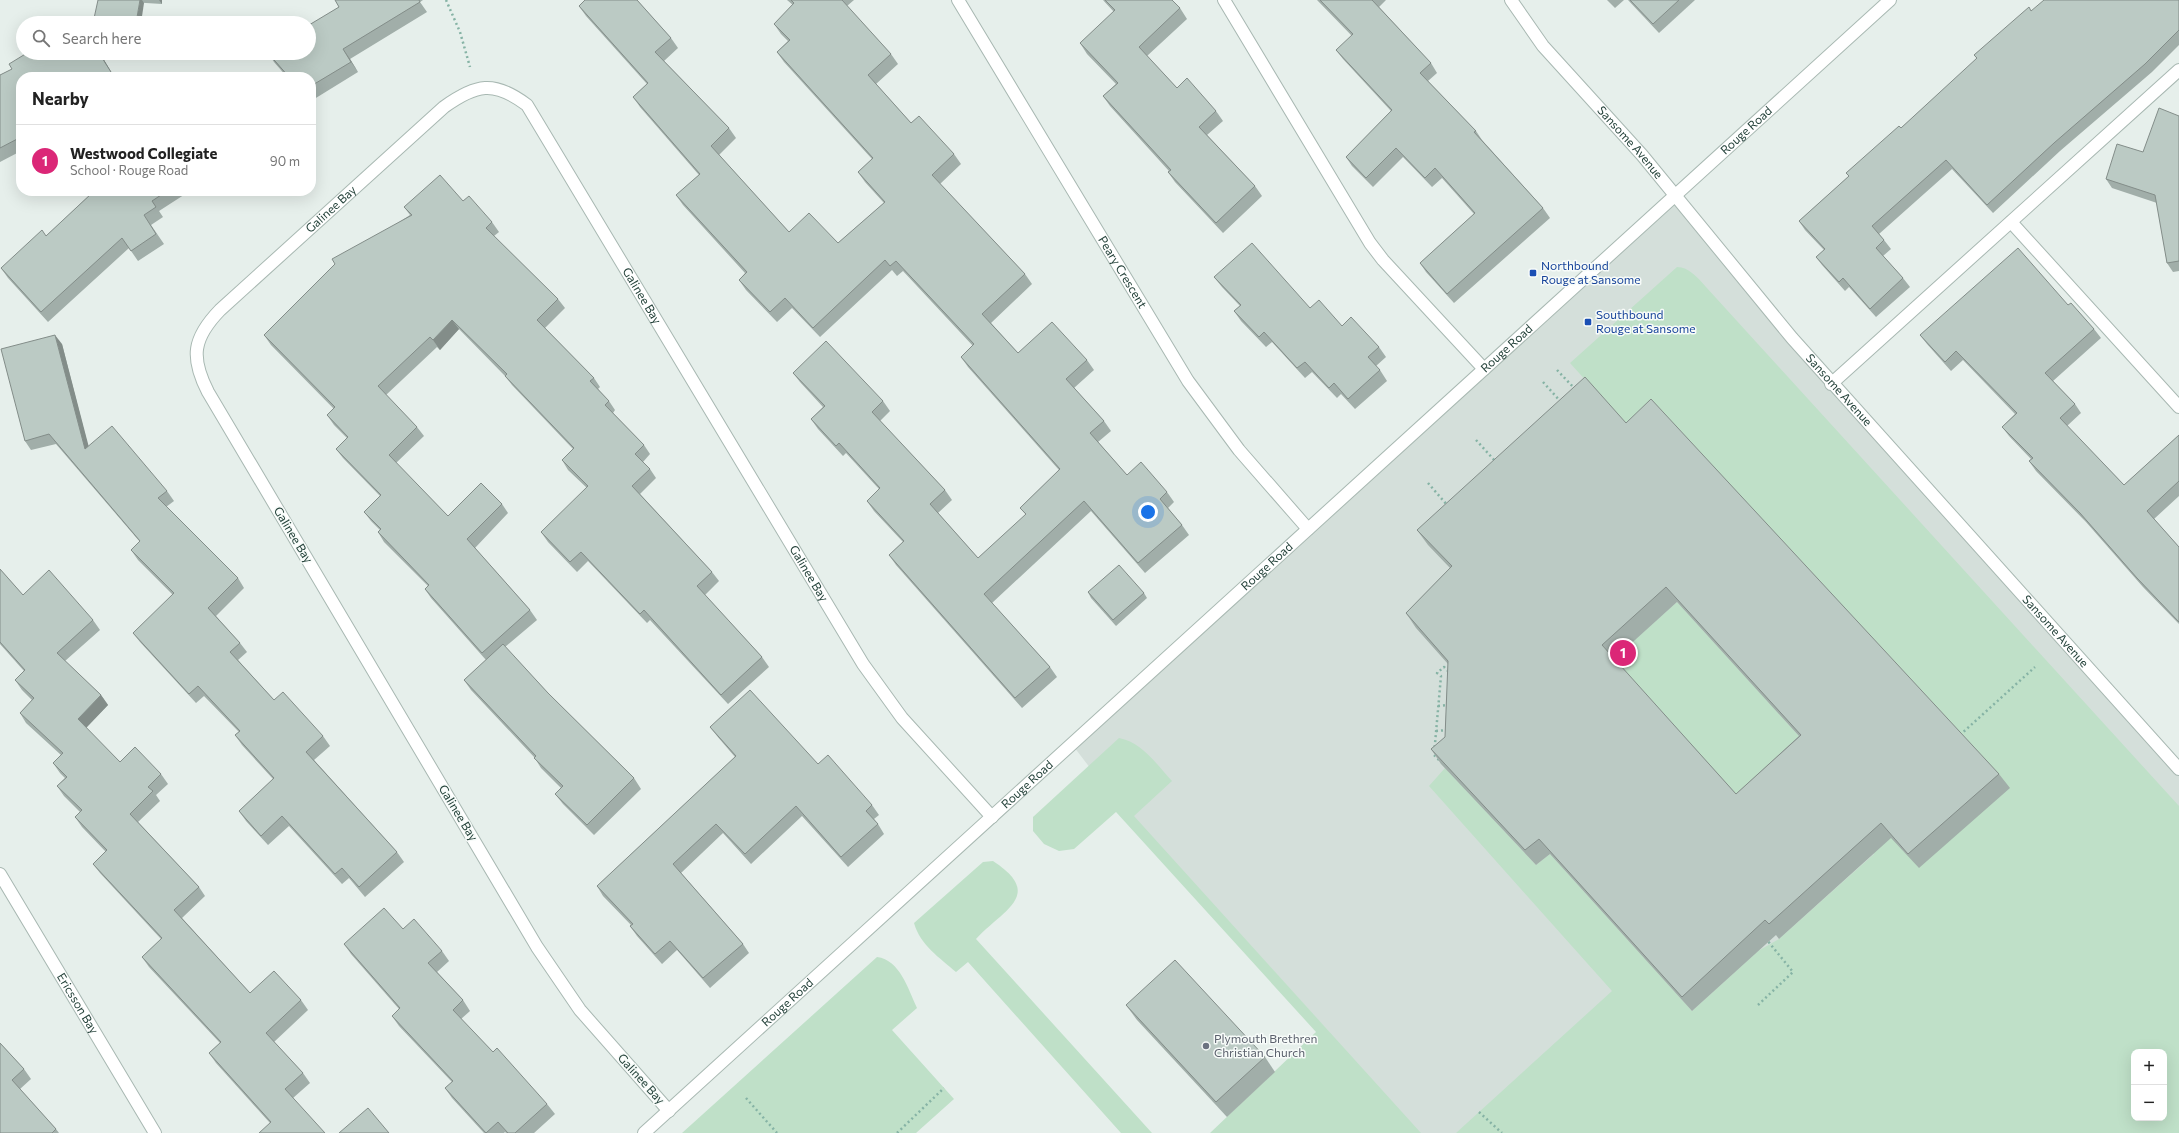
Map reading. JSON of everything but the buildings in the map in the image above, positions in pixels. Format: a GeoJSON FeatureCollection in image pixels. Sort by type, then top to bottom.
{"type":"FeatureCollection","features":[{"type":"Feature","properties":{"kind":"street","name":"Peary Crescent"},"geometry":{"type":"LineString","coordinates":[[958,0],[1188,381],[1239,450],[1308,529]]}},
{"type":"Feature","properties":{"kind":"street"},"geometry":{"type":"LineString","coordinates":[[1224,0],[1370,243],[1383,260],[1484,369]]}},
{"type":"Feature","properties":{"kind":"street","name":"Sansome Avenue"},"geometry":{"type":"LineString","coordinates":[[1511,0],[1543,46],[1642,155],[1831,384],[2179,769]]}},
{"type":"Feature","properties":{"kind":"street","name":"Rouge Road"},"geometry":{"type":"LineString","coordinates":[[644,1133],[1890,0]]}},
{"type":"Feature","properties":{"kind":"street"},"geometry":{"type":"LineString","coordinates":[[1831,384],[2179,70]]}},
{"type":"Feature","properties":{"kind":"street","name":"Galinee Bay"},"geometry":{"type":"LineString","coordinates":[[669,1111],[580,1010],[540,953],[208,392],[199,375],[196,362],[201,337],[208,322],[444,107],[459,96],[476,88],[490,86],[516,96],[527,105],[864,664],[902,718],[992,816]]}},
{"type":"Feature","properties":{"kind":"street"},"geometry":{"type":"LineString","coordinates":[[2011,222],[2179,406]]}},
{"type":"Feature","properties":{"kind":"street","name":"Ericsson Bay"},"geometry":{"type":"LineString","coordinates":[[0,874],[155,1133]]}},
{"type":"Feature","properties":{"kind":"path"},"geometry":{"type":"LineString","coordinates":[[446,0],[460,32],[476,88]]}},
{"type":"Feature","properties":{"kind":"path"},"geometry":{"type":"LineString","coordinates":[[1557,370],[1579,393]]}},
{"type":"Feature","properties":{"kind":"path"},"geometry":{"type":"LineString","coordinates":[[1543,382],[1565,406]]}},
{"type":"Feature","properties":{"kind":"path"},"geometry":{"type":"LineString","coordinates":[[1476,440],[1500,466]]}},
{"type":"Feature","properties":{"kind":"path"},"geometry":{"type":"LineString","coordinates":[[1428,483],[1452,510]]}},
{"type":"Feature","properties":{"kind":"path"},"geometry":{"type":"LineString","coordinates":[[1442,759],[1440,760],[1434,755],[1441,676],[1437,673],[1444,666],[1452,674]]}},
{"type":"Feature","properties":{"kind":"path"},"geometry":{"type":"LineString","coordinates":[[1960,735],[2035,667]]}},
{"type":"Feature","properties":{"kind":"path"},"geometry":{"type":"LineString","coordinates":[[1438,706],[1451,705]]}},
{"type":"Feature","properties":{"kind":"path"},"geometry":{"type":"LineString","coordinates":[[1436,731],[1449,730]]}},
{"type":"Feature","properties":{"kind":"path"},"geometry":{"type":"LineString","coordinates":[[1758,1005],[1793,972],[1766,939]]}},
{"type":"Feature","properties":{"kind":"path"},"geometry":{"type":"LineString","coordinates":[[897,1133],[944,1088]]}},
{"type":"Feature","properties":{"kind":"path"},"geometry":{"type":"LineString","coordinates":[[746,1098],[778,1133]]}},
{"type":"Feature","properties":{"kind":"path"},"geometry":{"type":"LineString","coordinates":[[1479,1112],[1502,1133]]}},
{"type":"Feature","properties":{"kind":"shaded area"},"geometry":{"type":"Polygon","coordinates":[[[1675,196],[2179,769],[2179,1133],[1218,1133],[1330,1033],[1097,777],[1074,747],[1675,196]]]}},
{"type":"Feature","properties":{"kind":"green space"},"geometry":{"type":"Polygon","coordinates":[[[1677,267],[1681,267],[1689,271],[1700,280],[2179,806],[2179,1133],[1456,1133],[1612,991],[1429,786],[1445,768],[1536,865],[1550,854],[1692,1011],[1758,951],[1779,939],[1874,854],[1637,437],[1570,363],[1677,267]]]}},
{"type":"Feature","properties":{"kind":"green space"},"geometry":{"type":"Polygon","coordinates":[[[1677,602],[1830,770],[1747,809],[1612,660],[1677,602]]]}},
{"type":"Feature","properties":{"kind":"green space"},"geometry":{"type":"Polygon","coordinates":[[[1119,738],[1127,740],[1142,749],[1155,761],[1172,781],[1134,816],[1421,1133],[1210,1133],[1316,1032],[1116,812],[1074,849],[1059,851],[1044,844],[1033,831],[1033,817],[1119,738]]]}},
{"type":"Feature","properties":{"kind":"green space"},"geometry":{"type":"Polygon","coordinates":[[[993,861],[1008,873],[1016,883],[1018,893],[1014,902],[1007,911],[976,939],[1152,1133],[1121,1133],[968,962],[956,972],[937,956],[921,938],[914,923],[983,862],[993,861]]]}},
{"type":"Feature","properties":{"kind":"green space"},"geometry":{"type":"Polygon","coordinates":[[[877,957],[885,959],[897,969],[902,976],[917,1008],[892,1030],[954,1099],[916,1133],[682,1133],[877,957]]]}},
{"type":"Feature","properties":{"kind":"place","name":"Northbound Rouge at Sansome"},"geometry":{"type":"Point","coordinates":[1533,273]}},
{"type":"Feature","properties":{"kind":"place","name":"Southbound Rouge at Sansome"},"geometry":{"type":"Point","coordinates":[1588,322]}},
{"type":"Feature","properties":{"kind":"place","name":"Westwood Collegiate"},"geometry":{"type":"Point","coordinates":[1623,653]}},
{"type":"Feature","properties":{"kind":"place","name":"Plymouth Brethren Christian Church"},"geometry":{"type":"Point","coordinates":[1206,1046]}}]}
